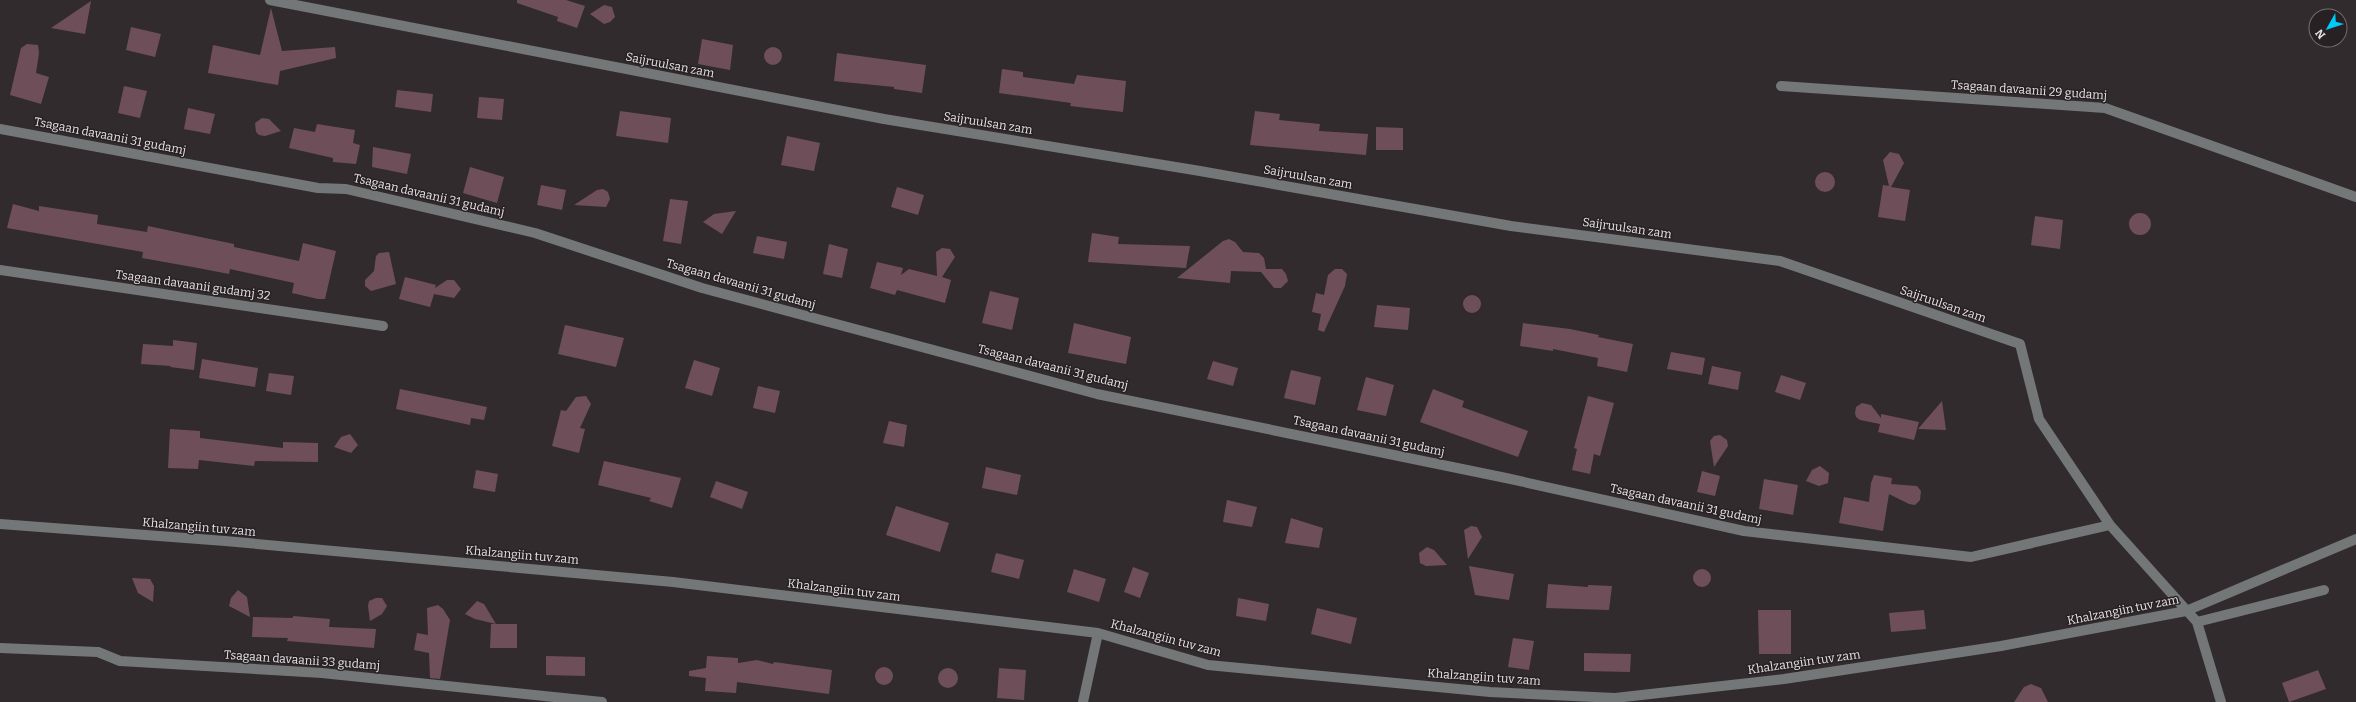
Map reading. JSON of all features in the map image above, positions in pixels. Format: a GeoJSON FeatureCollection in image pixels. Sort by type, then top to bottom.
{"type":"FeatureCollection","features":[{"type":"Feature","properties":{"kind":"street","name":"Saijruulsan zam"},"geometry":{"type":"LineString","coordinates":[[270,0],[884,120],[1200,171],[1511,226],[1780,261],[2020,344],[2038,419],[2110,525],[2186,612],[2197,622]]}},
{"type":"Feature","properties":{"kind":"street","name":"Tsagaan davaanii 29 gudamj"},"geometry":{"type":"LineString","coordinates":[[1781,86],[2106,108],[2356,197]]}},
{"type":"Feature","properties":{"kind":"street","name":"Tsagaan davaanii 31 gudamj"},"geometry":{"type":"LineString","coordinates":[[0,129],[318,188],[354,190],[535,233],[702,288],[1098,394],[1506,478],[1744,531],[1971,557],[2110,525]]}},
{"type":"Feature","properties":{"kind":"street","name":"Tsagaan davaanii gudamj 32"},"geometry":{"type":"LineString","coordinates":[[0,270],[383,326]]}},
{"type":"Feature","properties":{"kind":"street","name":"Khalzangiin tuv zam"},"geometry":{"type":"LineString","coordinates":[[0,524],[225,541],[665,581],[1098,633],[1208,665],[1490,692],[1615,698],[1784,679],[1963,652],[2116,626],[2186,612],[2356,540]]}},
{"type":"Feature","properties":{"kind":"street"},"geometry":{"type":"LineString","coordinates":[[2221,702],[2197,622],[2324,590]]}},
{"type":"Feature","properties":{"kind":"street"},"geometry":{"type":"LineString","coordinates":[[1083,702],[1098,633]]}},
{"type":"Feature","properties":{"kind":"street","name":"Tsagaan davaanii 33 gudamj"},"geometry":{"type":"LineString","coordinates":[[0,648],[98,652],[120,661],[322,673],[602,702]]}},
{"type":"Feature","properties":{"kind":"building"},"geometry":{"type":"Polygon","coordinates":[[[517,0],[566,0],[585,6],[577,28],[557,21],[558,17],[517,3],[517,0]]]}},
{"type":"Feature","properties":{"kind":"building"},"geometry":{"type":"Polygon","coordinates":[[[91,1],[85,34],[51,28],[91,1]]]}},
{"type":"Feature","properties":{"kind":"building"},"geometry":{"type":"Polygon","coordinates":[[[604,5],[612,7],[615,17],[610,22],[604,24],[590,14],[604,5]]]}},
{"type":"Feature","properties":{"kind":"building"},"geometry":{"type":"Polygon","coordinates":[[[271,8],[282,51],[335,47],[336,58],[280,71],[278,85],[208,73],[213,45],[260,55],[271,8]]]}},
{"type":"Feature","properties":{"kind":"building"},"geometry":{"type":"Polygon","coordinates":[[[131,27],[161,34],[155,57],[126,50],[131,27]]]}},
{"type":"Feature","properties":{"kind":"building"},"geometry":{"type":"Polygon","coordinates":[[[702,39],[733,45],[730,70],[698,64],[702,39]]]}},
{"type":"Feature","properties":{"kind":"building"},"geometry":{"type":"Polygon","coordinates":[[[27,44],[38,45],[39,53],[36,73],[49,77],[41,104],[10,95],[21,48],[27,44]]]}},
{"type":"Feature","properties":{"kind":"building"},"geometry":{"type":"Polygon","coordinates":[[[773,47],[779,50],[782,56],[779,62],[773,65],[767,62],[764,56],[767,50],[773,47]]]}},
{"type":"Feature","properties":{"kind":"building"},"geometry":{"type":"Polygon","coordinates":[[[837,53],[926,65],[922,93],[894,89],[894,87],[834,81],[837,53]]]}},
{"type":"Feature","properties":{"kind":"building"},"geometry":{"type":"Polygon","coordinates":[[[1002,69],[1023,72],[1023,77],[1074,84],[1077,75],[1126,81],[1123,112],[1070,106],[1071,103],[999,93],[1002,69]]]}},
{"type":"Feature","properties":{"kind":"building"},"geometry":{"type":"Polygon","coordinates":[[[124,86],[147,91],[140,118],[118,113],[124,86]]]}},
{"type":"Feature","properties":{"kind":"building"},"geometry":{"type":"Polygon","coordinates":[[[397,90],[433,94],[431,112],[395,107],[397,90]]]}},
{"type":"Feature","properties":{"kind":"building"},"geometry":{"type":"Polygon","coordinates":[[[479,97],[504,99],[502,120],[477,118],[479,97]]]}},
{"type":"Feature","properties":{"kind":"building"},"geometry":{"type":"Polygon","coordinates":[[[188,108],[215,114],[210,134],[184,129],[188,108]]]}},
{"type":"Feature","properties":{"kind":"building"},"geometry":{"type":"Polygon","coordinates":[[[620,111],[671,118],[668,143],[616,136],[620,111]]]}},
{"type":"Feature","properties":{"kind":"building"},"geometry":{"type":"Polygon","coordinates":[[[1255,111],[1280,114],[1279,120],[1320,124],[1319,131],[1368,134],[1366,155],[1250,145],[1255,111]]]}},
{"type":"Feature","properties":{"kind":"building"},"geometry":{"type":"Polygon","coordinates":[[[262,118],[269,119],[281,131],[265,136],[259,135],[256,132],[255,123],[262,118]]]}},
{"type":"Feature","properties":{"kind":"building"},"geometry":{"type":"Polygon","coordinates":[[[317,124],[355,130],[353,143],[360,145],[356,164],[333,162],[333,158],[289,148],[294,128],[315,132],[317,124]]]}},
{"type":"Feature","properties":{"kind":"building"},"geometry":{"type":"Polygon","coordinates":[[[1376,127],[1403,128],[1403,150],[1376,150],[1376,127]]]}},
{"type":"Feature","properties":{"kind":"building"},"geometry":{"type":"Polygon","coordinates":[[[787,136],[820,143],[814,171],[781,165],[787,136]]]}},
{"type":"Feature","properties":{"kind":"building"},"geometry":{"type":"Polygon","coordinates":[[[373,147],[411,154],[407,174],[372,167],[373,147]]]}},
{"type":"Feature","properties":{"kind":"building"},"geometry":{"type":"Polygon","coordinates":[[[1890,152],[1899,154],[1904,163],[1891,187],[1910,190],[1905,221],[1878,217],[1883,185],[1889,186],[1883,160],[1890,152]]]}},
{"type":"Feature","properties":{"kind":"building"},"geometry":{"type":"Polygon","coordinates":[[[470,167],[504,177],[497,203],[463,193],[470,167]]]}},
{"type":"Feature","properties":{"kind":"building"},"geometry":{"type":"Polygon","coordinates":[[[1821,172],[1829,172],[1835,178],[1835,186],[1829,192],[1821,192],[1815,186],[1815,178],[1821,172]]]}},
{"type":"Feature","properties":{"kind":"building"},"geometry":{"type":"Polygon","coordinates":[[[541,185],[566,190],[562,210],[537,205],[541,185]]]}},
{"type":"Feature","properties":{"kind":"building"},"geometry":{"type":"Polygon","coordinates":[[[897,187],[924,195],[918,215],[891,207],[897,187]]]}},
{"type":"Feature","properties":{"kind":"building"},"geometry":{"type":"Polygon","coordinates":[[[603,189],[608,192],[610,199],[606,207],[574,205],[597,190],[603,189]]]}},
{"type":"Feature","properties":{"kind":"building"},"geometry":{"type":"Polygon","coordinates":[[[670,199],[688,201],[681,244],[663,241],[670,199]]]}},
{"type":"Feature","properties":{"kind":"building"},"geometry":{"type":"Polygon","coordinates":[[[13,204],[39,211],[39,206],[98,215],[97,224],[147,232],[148,226],[234,244],[234,247],[299,261],[303,243],[336,251],[325,299],[318,299],[292,293],[294,283],[230,269],[229,274],[142,258],[143,252],[7,228],[13,204]]]}},
{"type":"Feature","properties":{"kind":"building"},"geometry":{"type":"Polygon","coordinates":[[[736,211],[722,234],[703,222],[714,214],[736,211]]]}},
{"type":"Feature","properties":{"kind":"building"},"geometry":{"type":"Polygon","coordinates":[[[2140,213],[2148,216],[2151,224],[2148,232],[2140,235],[2132,232],[2129,224],[2132,216],[2140,213]]]}},
{"type":"Feature","properties":{"kind":"building"},"geometry":{"type":"Polygon","coordinates":[[[2035,216],[2063,220],[2060,249],[2031,245],[2035,216]]]}},
{"type":"Feature","properties":{"kind":"building"},"geometry":{"type":"Polygon","coordinates":[[[1092,233],[1119,237],[1118,244],[1190,246],[1186,268],[1088,262],[1092,233]]]}},
{"type":"Feature","properties":{"kind":"building"},"geometry":{"type":"Polygon","coordinates":[[[757,236],[787,242],[784,259],[753,253],[757,236]]]}},
{"type":"Feature","properties":{"kind":"building"},"geometry":{"type":"Polygon","coordinates":[[[1229,239],[1235,242],[1243,252],[1259,253],[1264,258],[1266,269],[1282,269],[1286,274],[1288,281],[1281,288],[1274,288],[1261,272],[1231,271],[1230,283],[1177,278],[1223,241],[1229,239]]]}},
{"type":"Feature","properties":{"kind":"building"},"geometry":{"type":"Polygon","coordinates":[[[829,244],[848,249],[842,278],[823,274],[829,244]]]}},
{"type":"Feature","properties":{"kind":"building"},"geometry":{"type":"Polygon","coordinates":[[[942,248],[950,249],[955,257],[942,277],[951,280],[945,303],[897,290],[895,295],[870,288],[877,262],[903,268],[901,275],[909,269],[937,276],[936,252],[942,248]]]}},
{"type":"Feature","properties":{"kind":"building"},"geometry":{"type":"Polygon","coordinates":[[[389,252],[396,284],[371,291],[365,286],[365,280],[374,271],[376,256],[379,253],[389,252]]]}},
{"type":"Feature","properties":{"kind":"building"},"geometry":{"type":"Polygon","coordinates":[[[1335,269],[1342,269],[1347,274],[1345,286],[1324,332],[1318,330],[1321,314],[1312,312],[1316,293],[1324,295],[1328,275],[1335,269]]]}},
{"type":"Feature","properties":{"kind":"building"},"geometry":{"type":"Polygon","coordinates":[[[405,277],[436,285],[435,288],[447,280],[454,280],[461,289],[454,298],[434,294],[430,307],[399,299],[405,277]]]}},
{"type":"Feature","properties":{"kind":"building"},"geometry":{"type":"Polygon","coordinates":[[[990,291],[1019,298],[1012,330],[982,323],[990,291]]]}},
{"type":"Feature","properties":{"kind":"building"},"geometry":{"type":"Polygon","coordinates":[[[1472,295],[1478,298],[1481,304],[1478,310],[1472,313],[1466,310],[1463,304],[1466,298],[1472,295]]]}},
{"type":"Feature","properties":{"kind":"building"},"geometry":{"type":"Polygon","coordinates":[[[1377,305],[1410,308],[1408,330],[1374,327],[1377,305]]]}},
{"type":"Feature","properties":{"kind":"building"},"geometry":{"type":"Polygon","coordinates":[[[1074,323],[1131,337],[1126,364],[1068,353],[1074,323]]]}},
{"type":"Feature","properties":{"kind":"building"},"geometry":{"type":"Polygon","coordinates":[[[1523,323],[1570,329],[1599,335],[1598,337],[1633,344],[1627,372],[1597,366],[1598,358],[1553,349],[1553,351],[1520,346],[1523,323]]]}},
{"type":"Feature","properties":{"kind":"building"},"geometry":{"type":"Polygon","coordinates":[[[565,325],[624,338],[616,367],[558,354],[565,325]]]}},
{"type":"Feature","properties":{"kind":"building"},"geometry":{"type":"Polygon","coordinates":[[[173,340],[197,343],[194,370],[170,367],[171,366],[141,364],[143,344],[173,346],[173,340]]]}},
{"type":"Feature","properties":{"kind":"building"},"geometry":{"type":"Polygon","coordinates":[[[1671,352],[1705,358],[1702,375],[1667,369],[1671,352]]]}},
{"type":"Feature","properties":{"kind":"building"},"geometry":{"type":"Polygon","coordinates":[[[202,359],[258,368],[255,387],[199,378],[202,359]]]}},
{"type":"Feature","properties":{"kind":"building"},"geometry":{"type":"Polygon","coordinates":[[[694,360],[720,368],[712,396],[685,388],[694,360]]]}},
{"type":"Feature","properties":{"kind":"building"},"geometry":{"type":"Polygon","coordinates":[[[1213,361],[1238,368],[1233,386],[1207,379],[1213,361]]]}},
{"type":"Feature","properties":{"kind":"building"},"geometry":{"type":"Polygon","coordinates":[[[1712,366],[1741,372],[1738,390],[1708,384],[1712,366]]]}},
{"type":"Feature","properties":{"kind":"building"},"geometry":{"type":"Polygon","coordinates":[[[1291,370],[1321,377],[1315,405],[1284,398],[1291,370]]]}},
{"type":"Feature","properties":{"kind":"building"},"geometry":{"type":"Polygon","coordinates":[[[269,373],[294,376],[291,395],[266,391],[269,373]]]}},
{"type":"Feature","properties":{"kind":"building"},"geometry":{"type":"Polygon","coordinates":[[[1781,375],[1806,383],[1800,400],[1775,392],[1781,375]]]}},
{"type":"Feature","properties":{"kind":"building"},"geometry":{"type":"Polygon","coordinates":[[[1366,377],[1394,385],[1386,416],[1357,410],[1366,377]]]}},
{"type":"Feature","properties":{"kind":"building"},"geometry":{"type":"Polygon","coordinates":[[[758,386],[780,391],[775,413],[753,408],[758,386]]]}},
{"type":"Feature","properties":{"kind":"building"},"geometry":{"type":"Polygon","coordinates":[[[400,389],[487,407],[484,420],[471,418],[470,425],[396,409],[400,389]]]}},
{"type":"Feature","properties":{"kind":"building"},"geometry":{"type":"Polygon","coordinates":[[[1433,389],[1464,401],[1462,407],[1528,431],[1518,457],[1420,422],[1433,389]]]}},
{"type":"Feature","properties":{"kind":"building"},"geometry":{"type":"Polygon","coordinates":[[[586,396],[591,404],[580,428],[585,429],[579,453],[552,446],[561,410],[566,411],[576,397],[586,396]]]}},
{"type":"Feature","properties":{"kind":"building"},"geometry":{"type":"Polygon","coordinates":[[[1588,396],[1614,403],[1600,456],[1594,454],[1590,474],[1572,470],[1577,449],[1574,448],[1588,396]]]}},
{"type":"Feature","properties":{"kind":"building"},"geometry":{"type":"Polygon","coordinates":[[[1942,401],[1946,430],[1918,429],[1942,401]]]}},
{"type":"Feature","properties":{"kind":"building"},"geometry":{"type":"Polygon","coordinates":[[[1862,403],[1871,405],[1881,418],[1881,414],[1919,422],[1914,440],[1878,432],[1880,424],[1860,420],[1856,417],[1855,413],[1856,407],[1862,403]]]}},
{"type":"Feature","properties":{"kind":"building"},"geometry":{"type":"Polygon","coordinates":[[[889,421],[907,425],[904,447],[883,443],[889,421]]]}},
{"type":"Feature","properties":{"kind":"building"},"geometry":{"type":"Polygon","coordinates":[[[170,429],[200,431],[200,438],[283,448],[283,442],[318,443],[318,462],[255,461],[254,466],[199,460],[198,469],[168,468],[170,429]]]}},
{"type":"Feature","properties":{"kind":"building"},"geometry":{"type":"Polygon","coordinates":[[[350,434],[358,445],[351,453],[334,447],[341,437],[350,434]]]}},
{"type":"Feature","properties":{"kind":"building"},"geometry":{"type":"Polygon","coordinates":[[[1720,435],[1727,440],[1728,446],[1714,467],[1710,441],[1714,436],[1720,435]]]}},
{"type":"Feature","properties":{"kind":"building"},"geometry":{"type":"Polygon","coordinates":[[[604,461],[681,478],[672,508],[649,501],[651,498],[598,485],[604,461]]]}},
{"type":"Feature","properties":{"kind":"building"},"geometry":{"type":"Polygon","coordinates":[[[1820,466],[1829,473],[1828,483],[1819,486],[1806,481],[1812,470],[1820,466]]]}},
{"type":"Feature","properties":{"kind":"building"},"geometry":{"type":"Polygon","coordinates":[[[986,467],[1021,475],[1017,495],[982,488],[986,467]]]}},
{"type":"Feature","properties":{"kind":"building"},"geometry":{"type":"Polygon","coordinates":[[[476,470],[498,474],[495,492],[473,488],[476,470]]]}},
{"type":"Feature","properties":{"kind":"building"},"geometry":{"type":"Polygon","coordinates":[[[1702,471],[1720,476],[1715,496],[1697,492],[1702,471]]]}},
{"type":"Feature","properties":{"kind":"building"},"geometry":{"type":"Polygon","coordinates":[[[1874,475],[1892,478],[1891,484],[1917,486],[1921,491],[1920,500],[1915,505],[1909,504],[1889,494],[1883,531],[1839,523],[1844,497],[1869,502],[1871,483],[1874,475]]]}},
{"type":"Feature","properties":{"kind":"building"},"geometry":{"type":"Polygon","coordinates":[[[1764,479],[1798,485],[1793,515],[1759,509],[1764,479]]]}},
{"type":"Feature","properties":{"kind":"building"},"geometry":{"type":"Polygon","coordinates":[[[716,481],[748,492],[742,509],[710,497],[716,481]]]}},
{"type":"Feature","properties":{"kind":"building"},"geometry":{"type":"Polygon","coordinates":[[[1227,500],[1257,507],[1252,527],[1223,522],[1227,500]]]}},
{"type":"Feature","properties":{"kind":"building"},"geometry":{"type":"Polygon","coordinates":[[[896,506],[949,523],[940,552],[886,535],[896,506]]]}},
{"type":"Feature","properties":{"kind":"building"},"geometry":{"type":"Polygon","coordinates":[[[1291,518],[1323,528],[1319,548],[1285,543],[1291,518]]]}},
{"type":"Feature","properties":{"kind":"building"},"geometry":{"type":"Polygon","coordinates":[[[1471,526],[1477,527],[1482,537],[1468,559],[1464,530],[1471,526]]]}},
{"type":"Feature","properties":{"kind":"building"},"geometry":{"type":"Polygon","coordinates":[[[1427,547],[1434,550],[1447,565],[1426,566],[1420,563],[1419,553],[1427,547]]]}},
{"type":"Feature","properties":{"kind":"building"},"geometry":{"type":"Polygon","coordinates":[[[996,553],[1024,560],[1019,579],[991,572],[996,553]]]}},
{"type":"Feature","properties":{"kind":"building"},"geometry":{"type":"Polygon","coordinates":[[[1469,566],[1514,574],[1509,600],[1475,595],[1469,566]]]}},
{"type":"Feature","properties":{"kind":"building"},"geometry":{"type":"Polygon","coordinates":[[[1133,567],[1149,573],[1140,598],[1124,592],[1133,567]]]}},
{"type":"Feature","properties":{"kind":"building"},"geometry":{"type":"Polygon","coordinates":[[[1074,569],[1106,579],[1099,602],[1067,592],[1074,569]]]}},
{"type":"Feature","properties":{"kind":"building"},"geometry":{"type":"Polygon","coordinates":[[[1698,569],[1706,569],[1711,574],[1709,585],[1706,587],[1698,587],[1693,582],[1693,574],[1698,569]]]}},
{"type":"Feature","properties":{"kind":"building"},"geometry":{"type":"Polygon","coordinates":[[[132,578],[150,579],[154,586],[153,602],[138,593],[132,578]]]}},
{"type":"Feature","properties":{"kind":"building"},"geometry":{"type":"Polygon","coordinates":[[[1548,584],[1588,587],[1588,585],[1612,586],[1609,610],[1546,608],[1548,584]]]}},
{"type":"Feature","properties":{"kind":"building"},"geometry":{"type":"Polygon","coordinates":[[[238,590],[247,597],[250,617],[229,606],[231,598],[238,590]]]}},
{"type":"Feature","properties":{"kind":"building"},"geometry":{"type":"Polygon","coordinates":[[[376,598],[382,598],[387,606],[382,614],[370,621],[368,606],[369,601],[376,598]]]}},
{"type":"Feature","properties":{"kind":"building"},"geometry":{"type":"Polygon","coordinates":[[[1238,598],[1269,604],[1266,621],[1236,616],[1238,598]]]}},
{"type":"Feature","properties":{"kind":"building"},"geometry":{"type":"Polygon","coordinates":[[[477,601],[484,604],[496,624],[475,619],[465,614],[477,601]]]}},
{"type":"Feature","properties":{"kind":"building"},"geometry":{"type":"Polygon","coordinates":[[[438,605],[443,609],[450,620],[440,679],[430,678],[429,653],[414,650],[417,633],[428,635],[427,608],[438,605]]]}},
{"type":"Feature","properties":{"kind":"building"},"geometry":{"type":"Polygon","coordinates":[[[1317,608],[1357,618],[1351,644],[1311,634],[1317,608]]]}},
{"type":"Feature","properties":{"kind":"building"},"geometry":{"type":"Polygon","coordinates":[[[1758,610],[1791,610],[1791,654],[1759,654],[1758,610]]]}},
{"type":"Feature","properties":{"kind":"building"},"geometry":{"type":"Polygon","coordinates":[[[1924,610],[1926,629],[1891,632],[1889,613],[1924,610]]]}},
{"type":"Feature","properties":{"kind":"building"},"geometry":{"type":"Polygon","coordinates":[[[293,616],[330,619],[329,627],[376,629],[374,648],[287,641],[288,638],[252,637],[253,617],[293,618],[293,616]]]}},
{"type":"Feature","properties":{"kind":"building"},"geometry":{"type":"Polygon","coordinates":[[[491,624],[517,624],[517,648],[490,648],[491,624]]]}},
{"type":"Feature","properties":{"kind":"building"},"geometry":{"type":"Polygon","coordinates":[[[1513,638],[1534,641],[1529,670],[1508,667],[1513,638]]]}},
{"type":"Feature","properties":{"kind":"building"},"geometry":{"type":"Polygon","coordinates":[[[1584,653],[1631,654],[1630,672],[1584,671],[1584,653]]]}},
{"type":"Feature","properties":{"kind":"building"},"geometry":{"type":"Polygon","coordinates":[[[546,656],[585,657],[585,676],[546,675],[546,656]]]}},
{"type":"Feature","properties":{"kind":"building"},"geometry":{"type":"Polygon","coordinates":[[[707,656],[738,658],[738,663],[757,660],[773,664],[774,662],[832,670],[829,694],[737,682],[736,693],[705,691],[706,678],[689,676],[689,671],[706,668],[707,656]]]}},
{"type":"Feature","properties":{"kind":"building"},"geometry":{"type":"Polygon","coordinates":[[[880,667],[888,667],[893,672],[891,683],[888,685],[880,685],[875,680],[875,672],[880,667]]]}},
{"type":"Feature","properties":{"kind":"building"},"geometry":{"type":"Polygon","coordinates":[[[948,668],[955,671],[958,678],[955,685],[948,688],[941,685],[938,678],[941,671],[948,668]]]}},
{"type":"Feature","properties":{"kind":"building"},"geometry":{"type":"Polygon","coordinates":[[[999,668],[1026,670],[1024,700],[997,698],[999,668]]]}},
{"type":"Feature","properties":{"kind":"building"},"geometry":{"type":"Polygon","coordinates":[[[2318,670],[2326,689],[2289,702],[2282,683],[2318,670]]]}},
{"type":"Feature","properties":{"kind":"building"},"geometry":{"type":"Polygon","coordinates":[[[2031,684],[2041,688],[2048,702],[2014,702],[2024,687],[2031,684]]]}}]}
